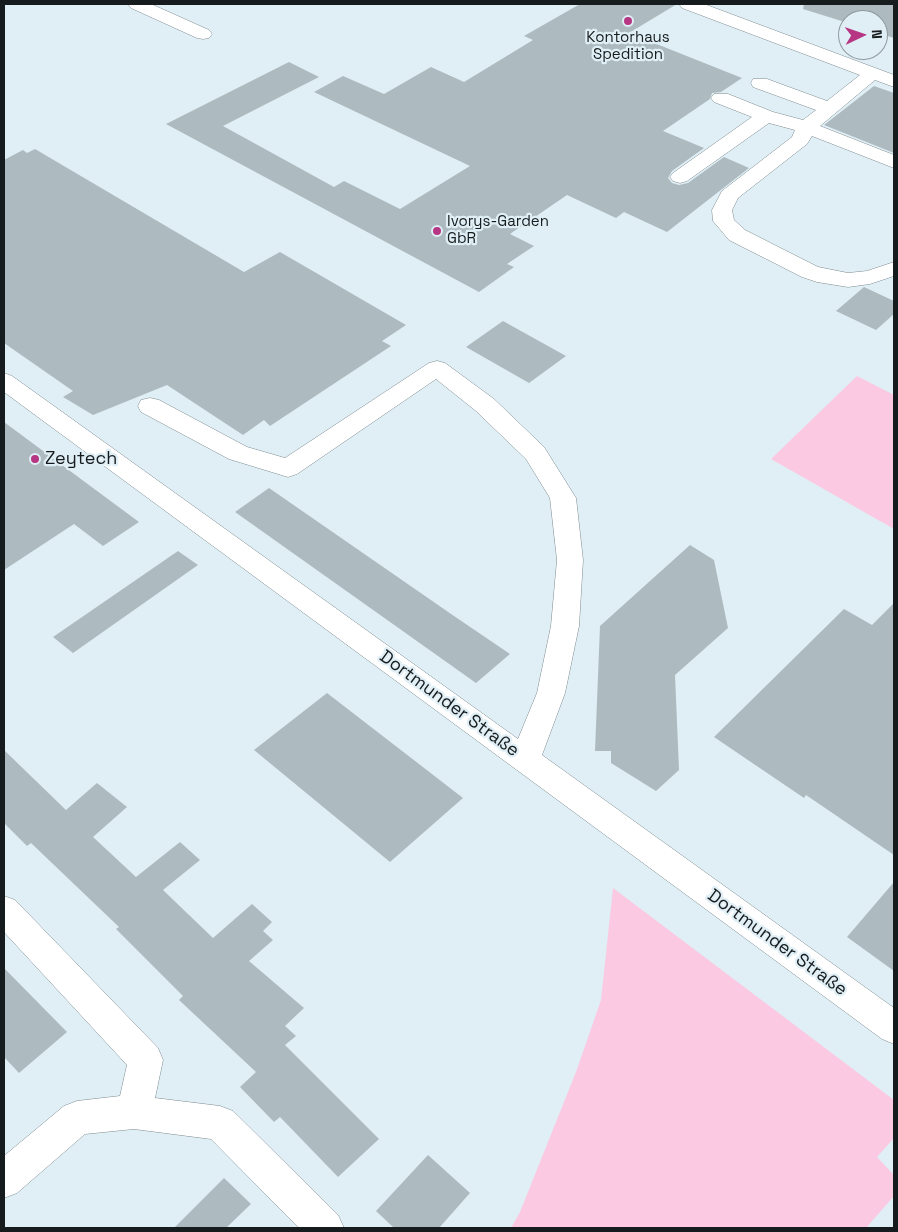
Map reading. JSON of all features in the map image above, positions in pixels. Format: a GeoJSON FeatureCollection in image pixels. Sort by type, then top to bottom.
{"type":"FeatureCollection","features":[{"type":"Feature","properties":{"kind":"street"},"geometry":{"type":"LineString","coordinates":[[137,4],[203,34]]}},
{"type":"Feature","properties":{"kind":"street"},"geometry":{"type":"LineString","coordinates":[[688,4],[894,81]]}},
{"type":"Feature","properties":{"kind":"street"},"geometry":{"type":"LineString","coordinates":[[873,73],[806,127],[800,140],[729,195],[722,210],[724,221],[737,235],[810,272],[825,277],[848,280],[870,277],[894,268]]}},
{"type":"Feature","properties":{"kind":"street"},"geometry":{"type":"LineString","coordinates":[[760,83],[829,108]]}},
{"type":"Feature","properties":{"kind":"street"},"geometry":{"type":"LineString","coordinates":[[721,98],[766,116],[806,127],[894,162]]}},
{"type":"Feature","properties":{"kind":"street"},"geometry":{"type":"LineString","coordinates":[[680,177],[766,116]]}},
{"type":"Feature","properties":{"kind":"street"},"geometry":{"type":"LineString","coordinates":[[150,406],[238,453],[288,468],[436,368],[485,405],[535,453],[563,498],[570,560],[565,626],[551,693],[525,760]]}},
{"type":"Feature","properties":{"kind":"street","name":"Dortmunder Straße"},"geometry":{"type":"LineString","coordinates":[[4,381],[894,1028]]}},
{"type":"Feature","properties":{"kind":"street"},"geometry":{"type":"LineString","coordinates":[[4,910],[146,1060],[134,1112]]}},
{"type":"Feature","properties":{"kind":"street"},"geometry":{"type":"LineString","coordinates":[[4,1180],[77,1118],[134,1112],[220,1123],[325,1228]]}},
{"type":"Feature","properties":{"kind":"shaded area"},"geometry":{"type":"Polygon","coordinates":[[[857,376],[894,395],[894,529],[771,459],[857,376]]]}},
{"type":"Feature","properties":{"kind":"shaded area"},"geometry":{"type":"Polygon","coordinates":[[[613,888],[894,1100],[894,1138],[877,1157],[894,1175],[894,1196],[866,1228],[511,1228],[520,1212],[576,1072],[601,1000],[613,888]]]}},
{"type":"Feature","properties":{"kind":"building"},"geometry":{"type":"Polygon","coordinates":[[[580,4],[677,4],[629,33],[742,78],[721,92],[712,93],[710,99],[663,131],[704,148],[672,171],[668,178],[672,183],[679,185],[688,183],[724,157],[749,168],[667,232],[624,212],[616,218],[567,195],[510,234],[534,246],[507,264],[514,267],[479,292],[166,124],[289,62],[319,77],[223,126],[334,187],[344,181],[400,209],[470,166],[314,92],[343,76],[384,94],[431,67],[464,82],[533,40],[524,36],[580,4]]]}},
{"type":"Feature","properties":{"kind":"building"},"geometry":{"type":"Polygon","coordinates":[[[804,4],[894,4],[894,38],[888,36],[888,10],[838,10],[838,20],[803,9],[804,4]]]}},
{"type":"Feature","properties":{"kind":"building"},"geometry":{"type":"Polygon","coordinates":[[[874,86],[894,93],[894,153],[824,125],[874,86]]]}},
{"type":"Feature","properties":{"kind":"building"},"geometry":{"type":"Polygon","coordinates":[[[35,149],[244,272],[280,252],[406,325],[382,341],[391,346],[270,426],[264,420],[243,435],[167,385],[93,415],[63,397],[73,391],[4,343],[4,160],[23,150],[27,153],[35,149]]]}},
{"type":"Feature","properties":{"kind":"building"},"geometry":{"type":"Polygon","coordinates":[[[864,287],[894,301],[894,314],[876,330],[836,311],[864,287]]]}},
{"type":"Feature","properties":{"kind":"building"},"geometry":{"type":"Polygon","coordinates":[[[503,321],[566,356],[529,383],[466,347],[503,321]]]}},
{"type":"Feature","properties":{"kind":"building"},"geometry":{"type":"Polygon","coordinates":[[[4,422],[139,522],[103,546],[74,524],[4,570],[4,422]]]}},
{"type":"Feature","properties":{"kind":"building"},"geometry":{"type":"Polygon","coordinates":[[[269,488],[510,654],[476,683],[235,512],[269,488]]]}},
{"type":"Feature","properties":{"kind":"building"},"geometry":{"type":"Polygon","coordinates":[[[690,545],[714,560],[728,628],[675,675],[679,770],[656,791],[611,763],[611,751],[595,751],[600,626],[690,545]]]}},
{"type":"Feature","properties":{"kind":"building"},"geometry":{"type":"Polygon","coordinates":[[[178,551],[198,565],[73,653],[53,637],[178,551]]]}},
{"type":"Feature","properties":{"kind":"building"},"geometry":{"type":"Polygon","coordinates":[[[894,603],[894,855],[806,795],[804,798],[714,737],[844,609],[872,625],[894,603]]]}},
{"type":"Feature","properties":{"kind":"building"},"geometry":{"type":"Polygon","coordinates":[[[327,693],[463,798],[390,862],[254,750],[327,693]]]}},
{"type":"Feature","properties":{"kind":"building"},"geometry":{"type":"Polygon","coordinates":[[[4,750],[66,810],[97,783],[127,807],[93,837],[136,877],[180,842],[200,860],[163,890],[213,938],[252,904],[272,922],[263,931],[273,940],[249,961],[304,1008],[285,1026],[296,1036],[285,1045],[379,1139],[338,1177],[280,1117],[274,1122],[240,1087],[256,1072],[179,1000],[183,996],[116,929],[119,927],[31,843],[27,846],[4,823],[4,750]]]}},
{"type":"Feature","properties":{"kind":"building"},"geometry":{"type":"Polygon","coordinates":[[[894,882],[894,971],[847,937],[894,882]]]}},
{"type":"Feature","properties":{"kind":"building"},"geometry":{"type":"Polygon","coordinates":[[[4,968],[67,1032],[19,1073],[4,1057],[4,968]]]}},
{"type":"Feature","properties":{"kind":"building"},"geometry":{"type":"Polygon","coordinates":[[[428,1155],[470,1193],[439,1228],[394,1228],[376,1211],[428,1155]]]}},
{"type":"Feature","properties":{"kind":"building"},"geometry":{"type":"Polygon","coordinates":[[[224,1178],[251,1204],[226,1228],[174,1228],[224,1178]]]}},
{"type":"Feature","properties":{"kind":"place","name":"Kontorhaus Spedition"},"geometry":{"type":"Point","coordinates":[628,21]}},
{"type":"Feature","properties":{"kind":"place","name":"Ivorys-Garden GbR"},"geometry":{"type":"Point","coordinates":[437,231]}},
{"type":"Feature","properties":{"kind":"place","name":"Zeytech"},"geometry":{"type":"Point","coordinates":[35,459]}}]}
